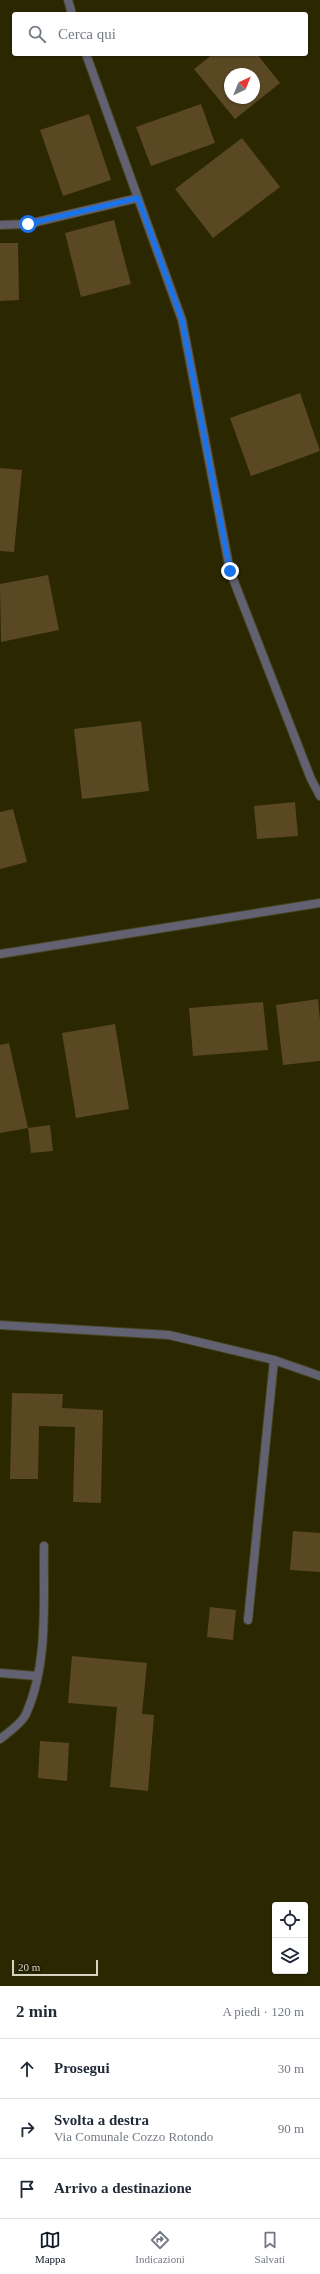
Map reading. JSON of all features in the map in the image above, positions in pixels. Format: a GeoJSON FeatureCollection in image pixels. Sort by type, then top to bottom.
{"type":"FeatureCollection","features":[{"type":"Feature","properties":{"kind":"street"},"geometry":{"type":"LineString","coordinates":[[68,0],[71,12]]}},
{"type":"Feature","properties":{"kind":"street"},"geometry":{"type":"LineString","coordinates":[[87,56],[182,320],[230,571],[311,779],[320,796]]}},
{"type":"Feature","properties":{"kind":"street"},"geometry":{"type":"LineString","coordinates":[[0,225],[28,224],[138,198]]}},
{"type":"Feature","properties":{"kind":"street"},"geometry":{"type":"LineString","coordinates":[[0,954],[320,903]]}},
{"type":"Feature","properties":{"kind":"street"},"geometry":{"type":"LineString","coordinates":[[0,1325],[168,1335],[274,1360],[320,1376]]}},
{"type":"Feature","properties":{"kind":"street"},"geometry":{"type":"LineString","coordinates":[[248,1620],[274,1360]]}},
{"type":"Feature","properties":{"kind":"street"},"geometry":{"type":"LineString","coordinates":[[0,1739],[26,1715],[37,1676],[41,1650],[44,1546]]}},
{"type":"Feature","properties":{"kind":"street"},"geometry":{"type":"LineString","coordinates":[[0,1673],[37,1676]]}},
{"type":"Feature","properties":{"kind":"building"},"geometry":{"type":"Polygon","coordinates":[[[210,56],[259,56],[280,83],[260,99],[260,68],[224,68],[224,104],[254,104],[235,119],[194,69],[210,56]]]}},
{"type":"Feature","properties":{"kind":"building"},"geometry":{"type":"Polygon","coordinates":[[[201,104],[215,143],[151,166],[136,127],[201,104]]]}},
{"type":"Feature","properties":{"kind":"building"},"geometry":{"type":"Polygon","coordinates":[[[89,114],[111,180],[63,196],[40,130],[89,114]]]}},
{"type":"Feature","properties":{"kind":"building"},"geometry":{"type":"Polygon","coordinates":[[[242,138],[280,187],[213,238],[175,189],[242,138]]]}},
{"type":"Feature","properties":{"kind":"building"},"geometry":{"type":"Polygon","coordinates":[[[114,220],[131,284],[81,297],[65,233],[114,220]]]}},
{"type":"Feature","properties":{"kind":"building"},"geometry":{"type":"Polygon","coordinates":[[[0,243],[18,243],[19,300],[0,301],[0,243]]]}},
{"type":"Feature","properties":{"kind":"building"},"geometry":{"type":"Polygon","coordinates":[[[300,393],[320,451],[251,476],[230,418],[300,393]]]}},
{"type":"Feature","properties":{"kind":"building"},"geometry":{"type":"Polygon","coordinates":[[[0,468],[22,470],[14,552],[0,551],[0,468]]]}},
{"type":"Feature","properties":{"kind":"building"},"geometry":{"type":"Polygon","coordinates":[[[48,575],[59,630],[1,642],[0,584],[48,575]]]}},
{"type":"Feature","properties":{"kind":"building"},"geometry":{"type":"Polygon","coordinates":[[[141,721],[149,791],[82,799],[74,729],[141,721]]]}},
{"type":"Feature","properties":{"kind":"building"},"geometry":{"type":"Polygon","coordinates":[[[295,802],[298,836],[257,839],[254,806],[295,802]]]}},
{"type":"Feature","properties":{"kind":"building"},"geometry":{"type":"Polygon","coordinates":[[[13,809],[27,862],[0,869],[0,812],[13,809]]]}},
{"type":"Feature","properties":{"kind":"building"},"geometry":{"type":"Polygon","coordinates":[[[318,999],[320,1020],[320,1061],[283,1065],[276,1005],[318,999]]]}},
{"type":"Feature","properties":{"kind":"building"},"geometry":{"type":"Polygon","coordinates":[[[263,1002],[268,1050],[193,1056],[189,1008],[263,1002]]]}},
{"type":"Feature","properties":{"kind":"building"},"geometry":{"type":"Polygon","coordinates":[[[115,1024],[129,1109],[76,1118],[62,1033],[115,1024]]]}},
{"type":"Feature","properties":{"kind":"building"},"geometry":{"type":"Polygon","coordinates":[[[9,1043],[28,1128],[0,1133],[0,1045],[9,1043]]]}},
{"type":"Feature","properties":{"kind":"building"},"geometry":{"type":"Polygon","coordinates":[[[50,1125],[53,1151],[31,1153],[28,1128],[50,1125]]]}},
{"type":"Feature","properties":{"kind":"building"},"geometry":{"type":"Polygon","coordinates":[[[12,1393],[63,1394],[62,1408],[103,1410],[101,1503],[73,1502],[75,1427],[39,1426],[38,1479],[10,1479],[12,1393]]]}},
{"type":"Feature","properties":{"kind":"building"},"geometry":{"type":"Polygon","coordinates":[[[293,1531],[320,1533],[320,1572],[290,1570],[293,1531]]]}},
{"type":"Feature","properties":{"kind":"building"},"geometry":{"type":"Polygon","coordinates":[[[210,1607],[236,1610],[233,1640],[207,1637],[210,1607]]]}},
{"type":"Feature","properties":{"kind":"building"},"geometry":{"type":"Polygon","coordinates":[[[72,1656],[147,1663],[142,1714],[154,1715],[148,1791],[110,1787],[117,1707],[68,1703],[72,1656]]]}},
{"type":"Feature","properties":{"kind":"building"},"geometry":{"type":"Polygon","coordinates":[[[40,1741],[69,1743],[67,1781],[38,1778],[40,1741]]]}},
{"type":"Feature","properties":{"kind":"route"},"geometry":{"type":"LineString","coordinates":[[28,224],[138,198],[182,320],[230,571]]}}]}
